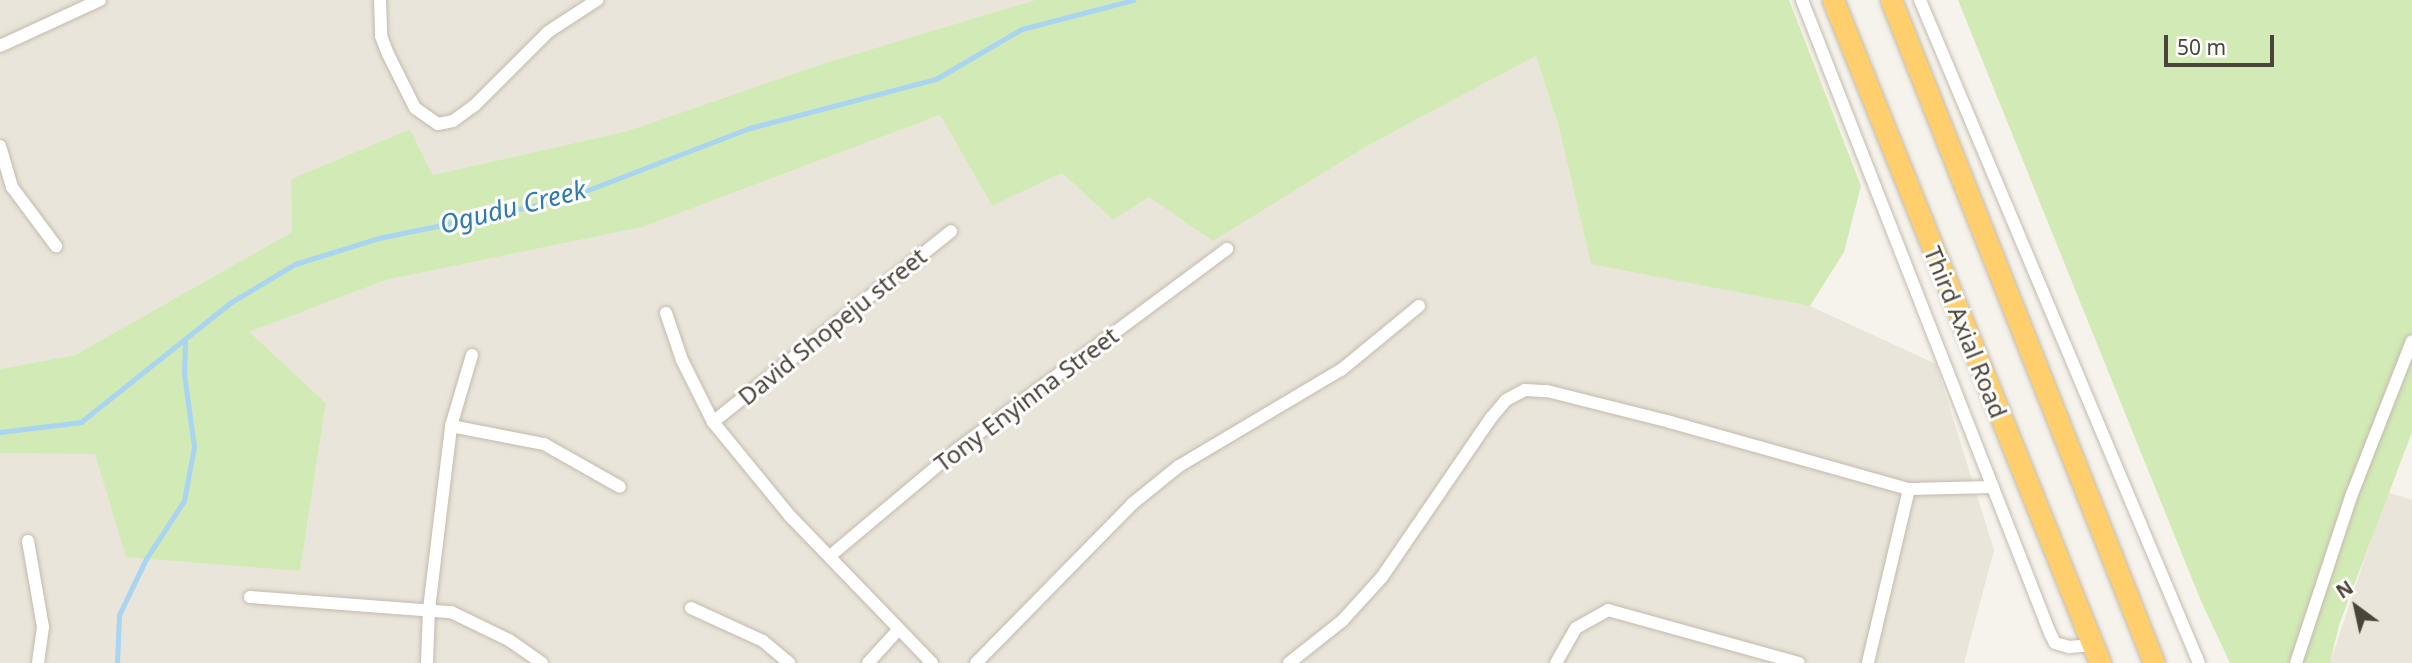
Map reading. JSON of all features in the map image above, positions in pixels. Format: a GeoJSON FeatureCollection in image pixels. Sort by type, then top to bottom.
{"type":"FeatureCollection","features":[{"type":"Feature","properties":{"kind":"highway","name":"Third Axial Road"},"geometry":{"type":"LineString","coordinates":[[1833,0],[2096,654]]}},
{"type":"Feature","properties":{"kind":"highway"},"geometry":{"type":"LineString","coordinates":[[1891,0],[2154,663]]}},
{"type":"Feature","properties":{"kind":"street"},"geometry":{"type":"LineString","coordinates":[[0,46],[63,21],[100,0]]}},
{"type":"Feature","properties":{"kind":"street"},"geometry":{"type":"LineString","coordinates":[[380,0],[381,36],[388,54],[415,108],[438,124],[453,121],[475,105],[548,32],[597,0]]}},
{"type":"Feature","properties":{"kind":"street"},"geometry":{"type":"LineString","coordinates":[[1802,0],[2055,643],[2096,654]]}},
{"type":"Feature","properties":{"kind":"street"},"geometry":{"type":"LineString","coordinates":[[1920,0],[2199,663]]}},
{"type":"Feature","properties":{"kind":"street"},"geometry":{"type":"LineString","coordinates":[[0,146],[12,187],[56,246]]}},
{"type":"Feature","properties":{"kind":"street","name":"David Shopeju street"},"geometry":{"type":"LineString","coordinates":[[713,422],[951,230]]}},
{"type":"Feature","properties":{"kind":"street","name":"Tony Enyinna Street"},"geometry":{"type":"LineString","coordinates":[[831,556],[955,451],[1227,249]]}},
{"type":"Feature","properties":{"kind":"street"},"geometry":{"type":"LineString","coordinates":[[976,663],[1151,489],[1179,466],[1342,370],[1419,306]]}},
{"type":"Feature","properties":{"kind":"street"},"geometry":{"type":"LineString","coordinates":[[667,313],[681,360],[713,422],[789,514],[831,556],[898,631],[932,663]]}},
{"type":"Feature","properties":{"kind":"street"},"geometry":{"type":"LineString","coordinates":[[2295,663],[2352,495],[2412,341]]}},
{"type":"Feature","properties":{"kind":"street"},"geometry":{"type":"LineString","coordinates":[[427,663],[429,609],[451,426],[472,355]]}},
{"type":"Feature","properties":{"kind":"street"},"geometry":{"type":"LineString","coordinates":[[1289,663],[1342,621],[1382,577],[1506,400],[1525,390],[1547,391],[1670,422],[1909,489],[1993,487]]}},
{"type":"Feature","properties":{"kind":"street"},"geometry":{"type":"LineString","coordinates":[[451,426],[544,444],[620,487]]}},
{"type":"Feature","properties":{"kind":"street"},"geometry":{"type":"LineString","coordinates":[[1868,663],[1909,489]]}},
{"type":"Feature","properties":{"kind":"street"},"geometry":{"type":"LineString","coordinates":[[28,541],[43,627],[36,662]]}},
{"type":"Feature","properties":{"kind":"street"},"geometry":{"type":"LineString","coordinates":[[250,597],[451,612],[509,640],[542,663]]}},
{"type":"Feature","properties":{"kind":"street"},"geometry":{"type":"LineString","coordinates":[[691,608],[763,641],[789,663]]}},
{"type":"Feature","properties":{"kind":"street"},"geometry":{"type":"LineString","coordinates":[[1556,663],[1576,628],[1608,610],[1799,663]]}},
{"type":"Feature","properties":{"kind":"street"},"geometry":{"type":"LineString","coordinates":[[868,663],[898,631]]}},
{"type":"Feature","properties":{"kind":"shaded area"},"geometry":{"type":"Polygon","coordinates":[[[0,0],[1035,0],[822,64],[627,131],[433,175],[410,129],[291,179],[292,232],[75,355],[0,369],[0,0]]]}},
{"type":"Feature","properties":{"kind":"shaded area"},"geometry":{"type":"Polygon","coordinates":[[[1536,56],[1559,128],[1591,263],[1810,306],[1936,364],[1994,550],[1964,663],[0,663],[0,453],[95,453],[300,571],[326,403],[248,332],[386,280],[643,227],[940,115],[992,206],[1062,173],[1113,220],[1149,197],[1213,240],[1367,146],[1536,56]]]}},
{"type":"Feature","properties":{"kind":"shaded area"},"geometry":{"type":"Polygon","coordinates":[[[2387,492],[2412,500],[2412,663],[2330,663],[2387,492]]]}},
{"type":"Feature","properties":{"kind":"green space"},"geometry":{"type":"Polygon","coordinates":[[[1035,0],[1789,0],[1861,186],[1844,252],[1810,306],[1591,264],[1559,128],[1536,56],[1367,146],[1213,241],[1149,197],[1113,220],[1062,173],[992,206],[940,115],[643,227],[386,280],[249,332],[326,403],[300,571],[126,557],[95,454],[0,453],[0,369],[75,355],[292,232],[291,179],[410,129],[433,175],[627,131],[822,64],[1035,0]]]}},
{"type":"Feature","properties":{"kind":"green space"},"geometry":{"type":"Polygon","coordinates":[[[1958,0],[2412,0],[2412,432],[2339,625],[2330,663],[2230,663],[2201,601],[1958,0]]]}},
{"type":"Feature","properties":{"kind":"waterway","name":"Ogudu Creek"},"geometry":{"type":"LineString","coordinates":[[0,432],[81,422],[230,303],[295,264],[379,238],[562,200],[750,128],[936,79],[1022,29],[1133,0]]}},
{"type":"Feature","properties":{"kind":"waterway"},"geometry":{"type":"LineString","coordinates":[[117,663],[119,615],[146,559],[184,501],[194,447],[184,374],[185,341]]}}]}
